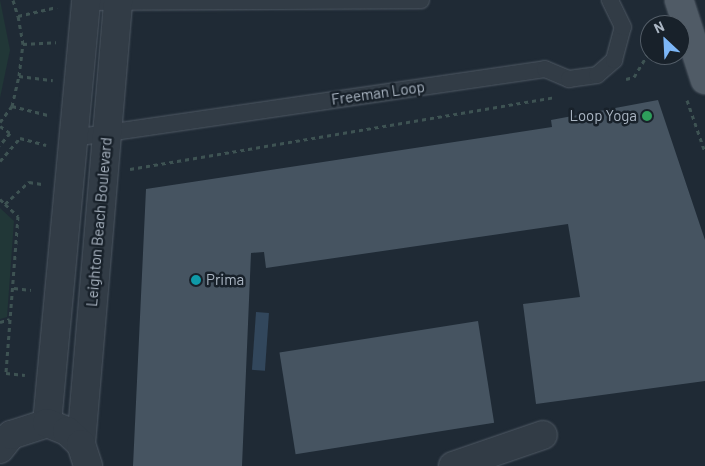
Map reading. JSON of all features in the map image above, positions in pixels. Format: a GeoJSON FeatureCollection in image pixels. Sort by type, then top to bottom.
{"type":"FeatureCollection","features":[{"type":"Feature","properties":{"kind":"main road"},"geometry":{"type":"LineString","coordinates":[[678,0],[705,80]]}},
{"type":"Feature","properties":{"kind":"street","name":"Leighton Beach Boulevard"},"geometry":{"type":"LineString","coordinates":[[84,455],[106,132],[118,2]]}},
{"type":"Feature","properties":{"kind":"street"},"geometry":{"type":"LineString","coordinates":[[47,423],[64,143],[78,3]]}},
{"type":"Feature","properties":{"kind":"street"},"geometry":{"type":"LineString","coordinates":[[0,449],[11,435],[47,423],[67,431],[84,455]]}},
{"type":"Feature","properties":{"kind":"street"},"geometry":{"type":"LineString","coordinates":[[453,466],[543,435]]}},
{"type":"Feature","properties":{"kind":"lane"},"geometry":{"type":"LineString","coordinates":[[78,3],[421,0]]}},
{"type":"Feature","properties":{"kind":"lane","name":"Freeman Loop"},"geometry":{"type":"LineString","coordinates":[[64,143],[106,132],[545,69],[569,79],[596,74],[614,60],[623,27],[610,0]]}},
{"type":"Feature","properties":{"kind":"path"},"geometry":{"type":"LineString","coordinates":[[0,144],[10,133],[0,124],[12,106],[19,76],[23,44],[13,0]]}},
{"type":"Feature","properties":{"kind":"path"},"geometry":{"type":"LineString","coordinates":[[18,16],[78,3]]}},
{"type":"Feature","properties":{"kind":"path"},"geometry":{"type":"LineString","coordinates":[[23,44],[54,42]]}},
{"type":"Feature","properties":{"kind":"path"},"geometry":{"type":"LineString","coordinates":[[19,76],[52,80]]}},
{"type":"Feature","properties":{"kind":"path"},"geometry":{"type":"LineString","coordinates":[[12,106],[45,115]]}},
{"type":"Feature","properties":{"kind":"path"},"geometry":{"type":"LineString","coordinates":[[0,161],[20,138],[64,143]]}},
{"type":"Feature","properties":{"kind":"path"},"geometry":{"type":"LineString","coordinates":[[0,322],[10,319],[18,216],[5,204]]}},
{"type":"Feature","properties":{"kind":"green space"},"geometry":{"type":"Polygon","coordinates":[[[0,0],[10,50],[0,98],[0,0]]]}},
{"type":"Feature","properties":{"kind":"green space"},"geometry":{"type":"Polygon","coordinates":[[[0,208],[14,221],[7,317],[0,319],[0,208]]]}},
{"type":"Feature","properties":{"kind":"water"},"geometry":{"type":"Polygon","coordinates":[[[256,312],[269,313],[265,371],[252,370],[256,312]]]}},
{"type":"Feature","properties":{"kind":"building"},"geometry":{"type":"Polygon","coordinates":[[[658,100],[705,240],[705,381],[536,404],[523,304],[580,297],[568,224],[266,268],[264,252],[251,253],[242,466],[133,466],[146,189],[552,127],[551,120],[658,100]]]}},
{"type":"Feature","properties":{"kind":"building"},"geometry":{"type":"Polygon","coordinates":[[[478,321],[494,423],[296,454],[279,352],[478,321]]]}},
{"type":"Feature","properties":{"kind":"place","name":"Loop Yoga"},"geometry":{"type":"Point","coordinates":[647,116]}},
{"type":"Feature","properties":{"kind":"place","name":"Prima"},"geometry":{"type":"Point","coordinates":[196,280]}}]}
